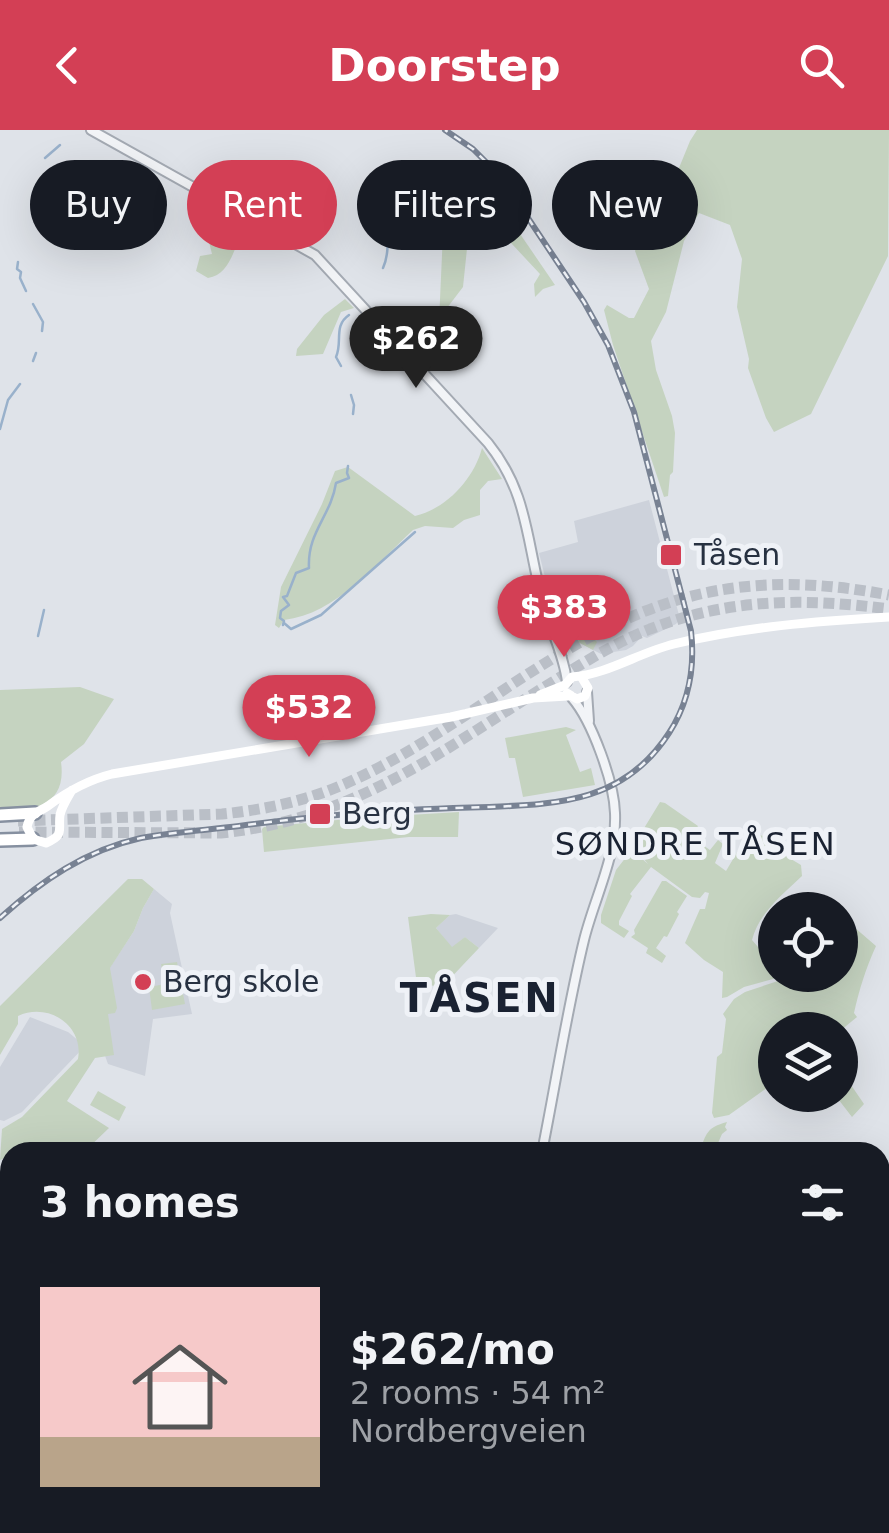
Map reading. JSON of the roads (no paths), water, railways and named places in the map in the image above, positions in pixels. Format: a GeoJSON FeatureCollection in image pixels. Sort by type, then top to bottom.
{"type":"FeatureCollection","features":[{"type":"Feature","properties":{"kind":"highway"},"geometry":{"type":"LineString","coordinates":[[0,818],[39,811]]}},
{"type":"Feature","properties":{"kind":"highway"},"geometry":{"type":"LineString","coordinates":[[0,818],[19,827],[0,837]]}},
{"type":"Feature","properties":{"kind":"highway"},"geometry":{"type":"LineString","coordinates":[[0,837],[33,839]]}},
{"type":"Feature","properties":{"kind":"main road"},"geometry":{"type":"LineString","coordinates":[[568,690],[572,677],[612,670],[648,653],[688,641],[778,627],[889,617]]}},
{"type":"Feature","properties":{"kind":"main road"},"geometry":{"type":"LineString","coordinates":[[72,790],[59,818],[61,830],[56,838],[46,843],[33,839],[28,820],[63,794],[90,780],[450,716],[568,690],[581,698],[612,670]]}},
{"type":"Feature","properties":{"kind":"main road"},"geometry":{"type":"LineString","coordinates":[[581,677],[588,690]]}},
{"type":"Feature","properties":{"kind":"main road"},"geometry":{"type":"LineString","coordinates":[[39,811],[50,811],[59,818]]}},
{"type":"Feature","properties":{"kind":"street"},"geometry":{"type":"LineString","coordinates":[[91,130],[315,255],[478,432],[502,461],[518,493],[544,609],[562,655],[568,690],[589,722]]}},
{"type":"Feature","properties":{"kind":"street"},"geometry":{"type":"LineString","coordinates":[[562,655],[581,677]]}},
{"type":"Feature","properties":{"kind":"street"},"geometry":{"type":"LineString","coordinates":[[544,1142],[583,942],[606,868],[615,822],[614,802],[589,722],[588,690]]}},
{"type":"Feature","properties":{"kind":"waterway"},"geometry":{"type":"LineString","coordinates":[[45,158],[60,145]]}},
{"type":"Feature","properties":{"kind":"waterway"},"geometry":{"type":"LineString","coordinates":[[383,268],[387,250]]}},
{"type":"Feature","properties":{"kind":"waterway"},"geometry":{"type":"LineString","coordinates":[[18,262],[26,291]]}},
{"type":"Feature","properties":{"kind":"waterway"},"geometry":{"type":"LineString","coordinates":[[33,304],[43,322],[42,331]]}},
{"type":"Feature","properties":{"kind":"waterway"},"geometry":{"type":"LineString","coordinates":[[341,366],[336,357],[340,329],[349,315]]}},
{"type":"Feature","properties":{"kind":"waterway"},"geometry":{"type":"LineString","coordinates":[[33,361],[36,353]]}},
{"type":"Feature","properties":{"kind":"waterway"},"geometry":{"type":"LineString","coordinates":[[0,429],[8,400],[20,384]]}},
{"type":"Feature","properties":{"kind":"waterway"},"geometry":{"type":"LineString","coordinates":[[351,395],[353,414]]}},
{"type":"Feature","properties":{"kind":"waterway"},"geometry":{"type":"LineString","coordinates":[[283,625],[281,611],[289,605],[283,597],[287,596],[296,573],[309,568],[315,534],[336,483],[349,478],[348,466]]}},
{"type":"Feature","properties":{"kind":"waterway"},"geometry":{"type":"LineString","coordinates":[[284,623],[291,629],[321,615],[415,532]]}},
{"type":"Feature","properties":{"kind":"waterway"},"geometry":{"type":"LineString","coordinates":[[38,636],[44,610]]}},
{"type":"Feature","properties":{"kind":"tunnel"},"geometry":{"type":"LineString","coordinates":[[18,821],[222,814],[297,801],[383,766],[585,640],[671,602],[725,589],[780,585],[889,595]]}},
{"type":"Feature","properties":{"kind":"tunnel"},"geometry":{"type":"LineString","coordinates":[[19,832],[221,833],[266,826],[308,815],[384,784],[588,660],[650,629],[709,611],[768,603],[889,609]]}},
{"type":"Feature","properties":{"kind":"railway"},"geometry":{"type":"LineString","coordinates":[[0,918],[65,869],[102,850],[141,838],[341,815],[542,804],[590,794],[633,773],[652,756],[676,721],[689,684],[691,631],[634,412],[608,345],[500,176],[473,149],[445,130]]}},
{"type":"Feature","properties":{"kind":"place","name":"Tåsen"},"geometry":{"type":"Point","coordinates":[671,555]}},
{"type":"Feature","properties":{"kind":"place","name":"Berg"},"geometry":{"type":"Point","coordinates":[320,814]}},
{"type":"Feature","properties":{"kind":"place","name":"Berg skole"},"geometry":{"type":"Point","coordinates":[143,982]}},
{"type":"Feature","properties":{"kind":"district","name":"SØNDRE TÅSEN"},"geometry":{"type":"Point","coordinates":[696,844]}},
{"type":"Feature","properties":{"kind":"district","name":"TÅSEN"},"geometry":{"type":"Point","coordinates":[480,998]}}]}
